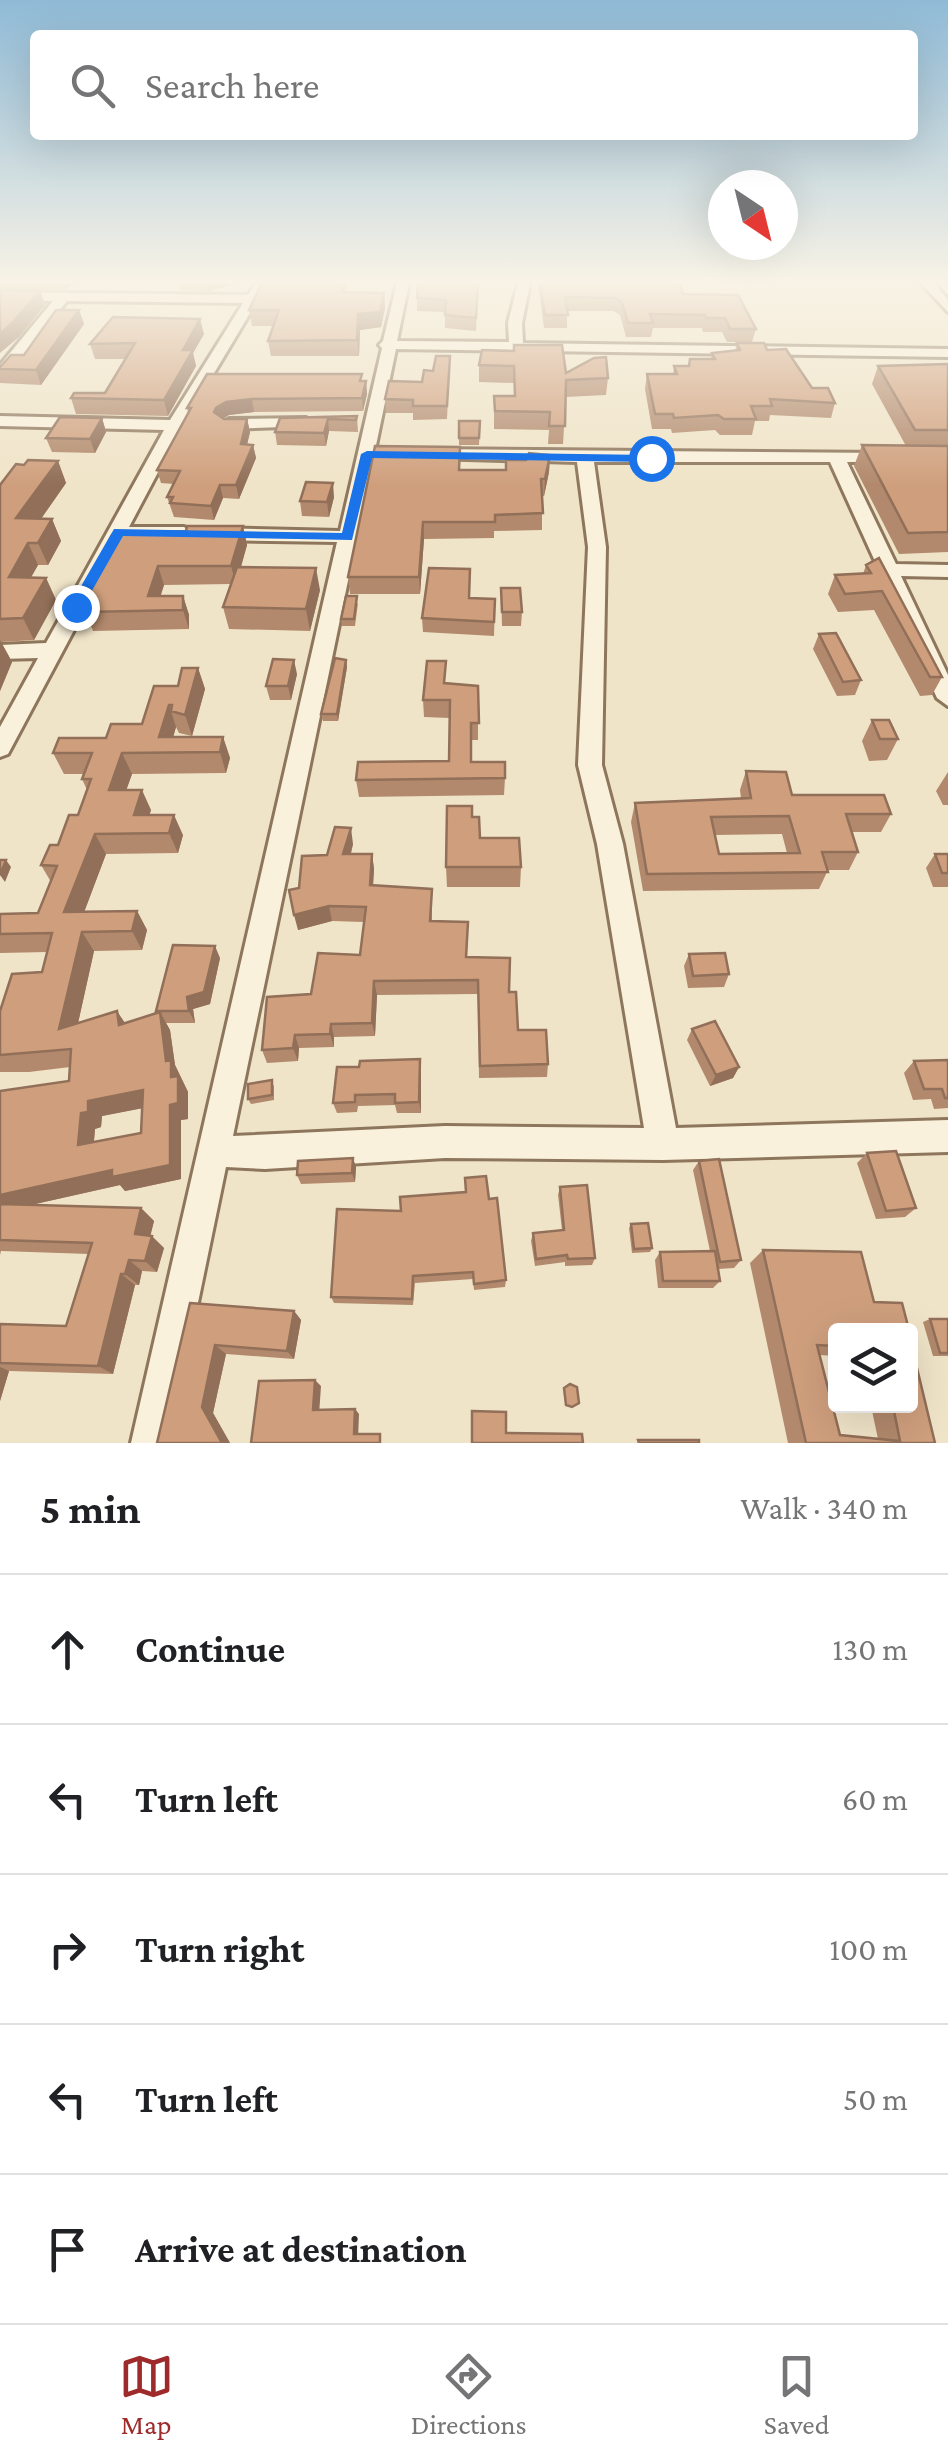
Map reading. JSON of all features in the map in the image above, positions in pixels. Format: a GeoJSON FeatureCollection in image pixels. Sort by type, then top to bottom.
{"type":"FeatureCollection","features":[{"type":"Feature","properties":{"kind":"street"},"geometry":{"type":"LineString","coordinates":[[0,375],[20,350]]}},
{"type":"Feature","properties":{"kind":"street"},"geometry":{"type":"LineString","coordinates":[[0,748],[175,425],[221,350]]}},
{"type":"Feature","properties":{"kind":"street"},"geometry":{"type":"LineString","coordinates":[[150,1443],[348,537],[375,454],[365,420],[385,350]]}},
{"type":"Feature","properties":{"kind":"street"},"geometry":{"type":"LineString","coordinates":[[804,350],[948,353]]}},
{"type":"Feature","properties":{"kind":"street"},"geometry":{"type":"LineString","coordinates":[[0,420],[175,425]]}},
{"type":"Feature","properties":{"kind":"street"},"geometry":{"type":"LineString","coordinates":[[229,424],[321,422]]}},
{"type":"Feature","properties":{"kind":"street"},"geometry":{"type":"LineString","coordinates":[[415,454],[910,458]]}},
{"type":"Feature","properties":{"kind":"street"},"geometry":{"type":"LineString","coordinates":[[585,457],[597,546],[590,766],[610,844],[662,1144]]}},
{"type":"Feature","properties":{"kind":"street"},"geometry":{"type":"LineString","coordinates":[[838,458],[948,698]]}},
{"type":"Feature","properties":{"kind":"street"},"geometry":{"type":"LineString","coordinates":[[118,532],[348,537]]}},
{"type":"Feature","properties":{"kind":"street"},"geometry":{"type":"LineString","coordinates":[[892,570],[948,572]]}},
{"type":"Feature","properties":{"kind":"street"},"geometry":{"type":"LineString","coordinates":[[0,652],[51,650]]}},
{"type":"Feature","properties":{"kind":"street"},"geometry":{"type":"LineString","coordinates":[[216,1151],[265,1153],[445,1142],[662,1144],[948,1136]]}},
{"type":"Feature","properties":{"kind":"building"},"geometry":{"type":"Polygon","coordinates":[[[27,350],[50,350],[36,370],[0,369],[11,355],[24,355],[27,350]]]}},
{"type":"Feature","properties":{"kind":"building"},"geometry":{"type":"Polygon","coordinates":[[[131,350],[193,350],[164,400],[71,398],[74,393],[105,393],[131,350]]]}},
{"type":"Feature","properties":{"kind":"building"},"geometry":{"type":"Polygon","coordinates":[[[482,350],[563,350],[566,373],[594,358],[606,357],[608,378],[566,380],[565,426],[549,426],[550,412],[495,411],[494,396],[515,396],[514,366],[479,365],[482,350]]]}},
{"type":"Feature","properties":{"kind":"building"},"geometry":{"type":"Polygon","coordinates":[[[787,350],[812,388],[828,388],[835,403],[770,399],[772,406],[751,406],[756,419],[724,419],[718,415],[674,418],[673,414],[655,414],[647,374],[677,374],[674,366],[689,366],[690,359],[715,359],[712,353],[787,350]]]}},
{"type":"Feature","properties":{"kind":"building"},"geometry":{"type":"Polygon","coordinates":[[[436,356],[450,356],[447,406],[413,406],[413,400],[385,399],[389,381],[422,382],[424,370],[433,371],[436,356]]]}},
{"type":"Feature","properties":{"kind":"building"},"geometry":{"type":"Polygon","coordinates":[[[948,364],[948,430],[915,430],[878,366],[948,364]]]}},
{"type":"Feature","properties":{"kind":"building"},"geometry":{"type":"Polygon","coordinates":[[[207,374],[362,374],[360,381],[366,381],[362,398],[252,399],[226,402],[216,408],[214,412],[224,419],[247,419],[241,444],[253,445],[236,485],[220,485],[211,506],[170,503],[173,497],[167,497],[180,471],[157,470],[207,374]]]}},
{"type":"Feature","properties":{"kind":"building"},"geometry":{"type":"Polygon","coordinates":[[[357,416],[356,420],[328,419],[324,433],[275,432],[280,418],[357,416]]]}},
{"type":"Feature","properties":{"kind":"building"},"geometry":{"type":"Polygon","coordinates":[[[60,417],[102,418],[90,439],[46,438],[60,417]]]}},
{"type":"Feature","properties":{"kind":"building"},"geometry":{"type":"Polygon","coordinates":[[[459,421],[480,421],[479,438],[459,438],[459,421]]]}},
{"type":"Feature","properties":{"kind":"building"},"geometry":{"type":"Polygon","coordinates":[[[862,445],[948,446],[948,532],[908,533],[862,445]]]}},
{"type":"Feature","properties":{"kind":"building"},"geometry":{"type":"Polygon","coordinates":[[[375,446],[460,447],[459,470],[506,470],[506,460],[526,460],[529,453],[550,455],[545,479],[541,479],[543,513],[495,515],[495,522],[423,522],[419,577],[348,577],[375,446]]]}},
{"type":"Feature","properties":{"kind":"building"},"geometry":{"type":"Polygon","coordinates":[[[28,460],[58,461],[16,518],[52,519],[38,543],[28,543],[9,577],[46,578],[23,618],[0,619],[0,485],[16,464],[24,465],[28,460]]]}},
{"type":"Feature","properties":{"kind":"building"},"geometry":{"type":"Polygon","coordinates":[[[306,482],[333,483],[327,502],[300,501],[306,482]]]}},
{"type":"Feature","properties":{"kind":"building"},"geometry":{"type":"Polygon","coordinates":[[[187,526],[243,526],[231,566],[158,566],[148,596],[183,596],[183,610],[85,612],[91,597],[79,597],[112,535],[186,531],[187,526]]]}},
{"type":"Feature","properties":{"kind":"building"},"geometry":{"type":"Polygon","coordinates":[[[879,558],[942,677],[930,677],[882,591],[845,594],[835,575],[871,573],[866,565],[879,558]]]}},
{"type":"Feature","properties":{"kind":"building"},"geometry":{"type":"Polygon","coordinates":[[[237,567],[316,568],[306,609],[223,607],[237,567]]]}},
{"type":"Feature","properties":{"kind":"building"},"geometry":{"type":"Polygon","coordinates":[[[429,568],[470,569],[469,598],[495,599],[494,622],[422,618],[429,568]]]}},
{"type":"Feature","properties":{"kind":"building"},"geometry":{"type":"Polygon","coordinates":[[[501,588],[520,588],[522,612],[502,612],[501,588]]]}},
{"type":"Feature","properties":{"kind":"building"},"geometry":{"type":"Polygon","coordinates":[[[346,596],[357,596],[354,619],[341,619],[346,596]]]}},
{"type":"Feature","properties":{"kind":"building"},"geometry":{"type":"Polygon","coordinates":[[[836,633],[861,680],[843,682],[819,634],[836,633]]]}},
{"type":"Feature","properties":{"kind":"building"},"geometry":{"type":"Polygon","coordinates":[[[335,658],[346,660],[337,714],[321,714],[335,658]]]}},
{"type":"Feature","properties":{"kind":"building"},"geometry":{"type":"Polygon","coordinates":[[[273,659],[294,660],[288,686],[266,686],[273,659]]]}},
{"type":"Feature","properties":{"kind":"building"},"geometry":{"type":"Polygon","coordinates":[[[427,661],[446,661],[444,683],[478,686],[479,723],[471,723],[471,762],[505,762],[505,778],[356,780],[358,762],[449,761],[450,700],[423,700],[427,661]]]}},
{"type":"Feature","properties":{"kind":"building"},"geometry":{"type":"Polygon","coordinates":[[[182,668],[198,668],[185,715],[171,711],[169,705],[159,737],[223,737],[220,752],[122,753],[109,790],[142,790],[134,815],[174,815],[169,833],[95,834],[64,912],[137,911],[132,931],[82,932],[59,1029],[117,1011],[119,1025],[160,1012],[166,1061],[171,1060],[171,1077],[178,1076],[178,1103],[170,1105],[170,1165],[112,1177],[112,1170],[0,1195],[0,1091],[69,1081],[71,1049],[0,1055],[0,1011],[12,974],[42,972],[52,933],[0,934],[0,914],[38,913],[57,866],[41,865],[50,845],[58,845],[69,815],[78,815],[91,779],[82,779],[92,753],[53,753],[59,738],[106,738],[111,724],[142,724],[154,686],[178,686],[182,668]],[[143,1090],[88,1101],[88,1112],[81,1113],[78,1145],[141,1133],[143,1090]]]}},
{"type":"Feature","properties":{"kind":"building"},"geometry":{"type":"Polygon","coordinates":[[[872,720],[889,720],[898,739],[880,739],[872,720]]]}},
{"type":"Feature","properties":{"kind":"building"},"geometry":{"type":"Polygon","coordinates":[[[746,771],[786,772],[792,795],[884,795],[891,814],[846,814],[858,852],[822,852],[828,872],[647,874],[635,803],[751,798],[746,771]],[[789,816],[711,817],[719,854],[800,853],[789,816]]]}},
{"type":"Feature","properties":{"kind":"building"},"geometry":{"type":"Polygon","coordinates":[[[447,806],[472,806],[472,817],[479,817],[480,838],[519,838],[521,867],[446,867],[447,806]]]}},
{"type":"Feature","properties":{"kind":"building"},"geometry":{"type":"Polygon","coordinates":[[[335,827],[351,828],[343,854],[372,854],[370,885],[432,889],[430,921],[468,922],[466,957],[510,958],[509,992],[516,992],[518,1030],[546,1030],[548,1064],[480,1066],[478,980],[374,981],[372,1023],[331,1024],[330,1034],[295,1035],[293,1048],[262,1050],[267,997],[311,994],[318,953],[360,955],[366,907],[329,906],[294,915],[289,890],[299,888],[302,856],[327,855],[335,827]]]}},
{"type":"Feature","properties":{"kind":"building"},"geometry":{"type":"Polygon","coordinates":[[[935,854],[948,854],[948,873],[942,873],[935,854]]]}},
{"type":"Feature","properties":{"kind":"building"},"geometry":{"type":"Polygon","coordinates":[[[173,945],[215,946],[204,992],[187,997],[189,1011],[156,1011],[173,945]]]}},
{"type":"Feature","properties":{"kind":"building"},"geometry":{"type":"Polygon","coordinates":[[[725,953],[729,974],[693,976],[689,954],[725,953]]]}},
{"type":"Feature","properties":{"kind":"building"},"geometry":{"type":"Polygon","coordinates":[[[715,1021],[739,1067],[716,1075],[692,1029],[715,1021]]]}},
{"type":"Feature","properties":{"kind":"building"},"geometry":{"type":"Polygon","coordinates":[[[420,1059],[419,1102],[395,1103],[395,1094],[355,1095],[355,1102],[333,1103],[337,1067],[359,1067],[360,1061],[420,1059]]]}},
{"type":"Feature","properties":{"kind":"building"},"geometry":{"type":"Polygon","coordinates":[[[948,1060],[945,1098],[942,1089],[924,1089],[914,1061],[948,1060]]]}},
{"type":"Feature","properties":{"kind":"building"},"geometry":{"type":"Polygon","coordinates":[[[272,1080],[272,1095],[248,1099],[248,1084],[272,1080]]]}},
{"type":"Feature","properties":{"kind":"building"},"geometry":{"type":"Polygon","coordinates":[[[896,1151],[916,1208],[886,1211],[867,1153],[896,1151]]]}},
{"type":"Feature","properties":{"kind":"building"},"geometry":{"type":"Polygon","coordinates":[[[353,1158],[352,1173],[297,1175],[298,1161],[353,1158]]]}},
{"type":"Feature","properties":{"kind":"building"},"geometry":{"type":"Polygon","coordinates":[[[719,1159],[741,1260],[720,1262],[699,1161],[719,1159]]]}},
{"type":"Feature","properties":{"kind":"building"},"geometry":{"type":"Polygon","coordinates":[[[486,1176],[489,1199],[497,1198],[506,1280],[474,1284],[473,1272],[413,1276],[412,1299],[331,1297],[337,1209],[401,1211],[400,1197],[466,1192],[465,1178],[486,1176]]]}},
{"type":"Feature","properties":{"kind":"building"},"geometry":{"type":"Polygon","coordinates":[[[587,1185],[595,1258],[568,1259],[567,1255],[536,1259],[533,1233],[564,1230],[560,1187],[587,1185]]]}},
{"type":"Feature","properties":{"kind":"building"},"geometry":{"type":"Polygon","coordinates":[[[0,1204],[141,1208],[135,1234],[152,1236],[145,1261],[129,1260],[125,1274],[121,1274],[98,1366],[0,1363],[0,1324],[66,1326],[92,1243],[0,1240],[0,1204]]]}},
{"type":"Feature","properties":{"kind":"building"},"geometry":{"type":"Polygon","coordinates":[[[648,1223],[652,1248],[634,1249],[631,1224],[648,1223]]]}},
{"type":"Feature","properties":{"kind":"building"},"geometry":{"type":"Polygon","coordinates":[[[763,1250],[861,1252],[874,1302],[902,1303],[907,1323],[828,1323],[828,1346],[817,1345],[828,1388],[828,1413],[834,1413],[840,1435],[900,1441],[894,1413],[918,1413],[918,1372],[935,1443],[806,1443],[763,1250]]]}},
{"type":"Feature","properties":{"kind":"building"},"geometry":{"type":"Polygon","coordinates":[[[715,1251],[720,1281],[663,1281],[660,1252],[715,1251]]]}},
{"type":"Feature","properties":{"kind":"building"},"geometry":{"type":"Polygon","coordinates":[[[190,1303],[294,1311],[287,1351],[215,1345],[202,1407],[222,1443],[157,1443],[190,1303]]]}},
{"type":"Feature","properties":{"kind":"building"},"geometry":{"type":"Polygon","coordinates":[[[930,1319],[948,1319],[948,1353],[940,1353],[930,1319]]]}},
{"type":"Feature","properties":{"kind":"building"},"geometry":{"type":"Polygon","coordinates":[[[315,1380],[313,1410],[355,1409],[354,1434],[380,1434],[380,1443],[251,1443],[259,1381],[315,1380]]]}},
{"type":"Feature","properties":{"kind":"building"},"geometry":{"type":"Polygon","coordinates":[[[570,1384],[577,1387],[579,1403],[572,1407],[566,1405],[564,1388],[570,1384]]]}},
{"type":"Feature","properties":{"kind":"building"},"geometry":{"type":"Polygon","coordinates":[[[472,1411],[506,1412],[506,1433],[582,1434],[583,1443],[472,1443],[472,1411]]]}},
{"type":"Feature","properties":{"kind":"building"},"geometry":{"type":"Polygon","coordinates":[[[638,1440],[699,1440],[699,1443],[639,1443],[638,1440]]]}},
{"type":"Feature","properties":{"kind":"route"},"geometry":{"type":"LineString","coordinates":[[76,607],[118,532],[348,537],[367,454],[651,458]]}}]}
